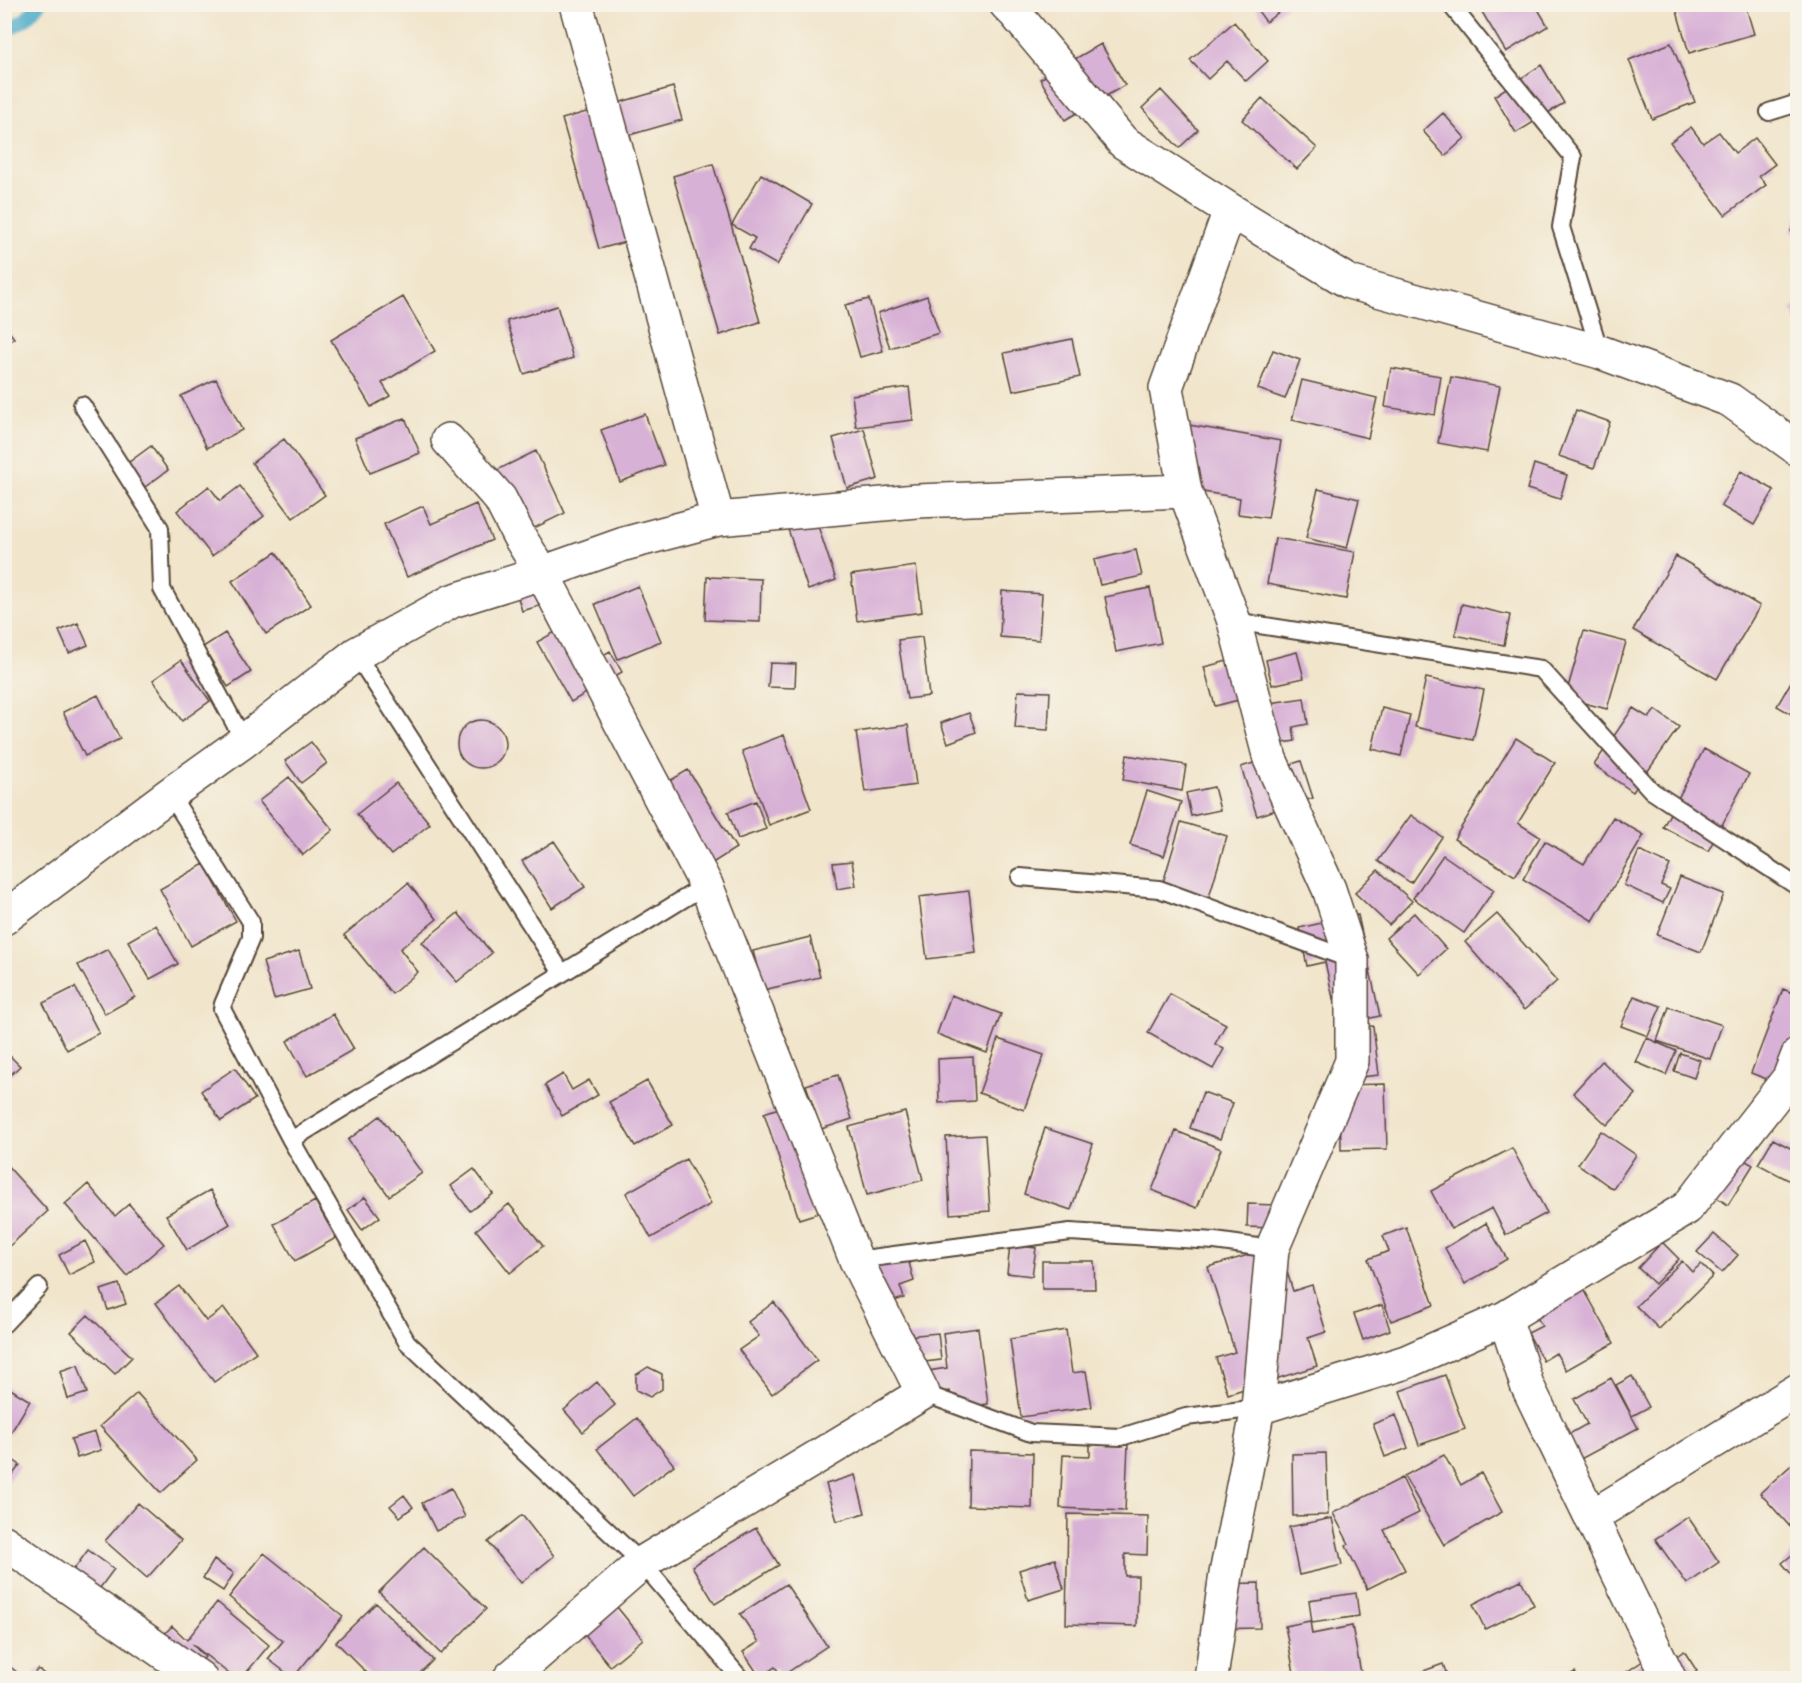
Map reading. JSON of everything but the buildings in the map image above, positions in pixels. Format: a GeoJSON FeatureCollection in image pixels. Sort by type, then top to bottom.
{"type":"FeatureCollection","features":[{"type":"Feature","properties":{"kind":"street"},"geometry":{"type":"LineString","coordinates":[[576,4],[718,519]]}},
{"type":"Feature","properties":{"kind":"street"},"geometry":{"type":"LineString","coordinates":[[1014,7],[1123,142],[1349,282],[1600,352],[1730,400],[1797,449]]}},
{"type":"Feature","properties":{"kind":"street"},"geometry":{"type":"LineString","coordinates":[[1211,1678],[1226,1574],[1258,1408],[1272,1249],[1352,1061],[1352,960],[1329,889],[1270,759],[1234,621],[1185,491],[1166,388],[1230,210]]}},
{"type":"Feature","properties":{"kind":"street"},"geometry":{"type":"LineString","coordinates":[[448,440],[500,499],[542,573],[706,885],[856,1260],[923,1393],[642,1563],[510,1678]]}},
{"type":"Feature","properties":{"kind":"street"},"geometry":{"type":"LineString","coordinates":[[4,918],[244,741],[356,654],[452,601],[624,544],[718,519],[916,501],[1185,491]]}},
{"type":"Feature","properties":{"kind":"street"},"geometry":{"type":"LineString","coordinates":[[1258,1408],[1406,1362],[1505,1318],[1687,1208],[1789,1078],[1797,1055]]}},
{"type":"Feature","properties":{"kind":"street"},"geometry":{"type":"LineString","coordinates":[[1505,1318],[1527,1385],[1669,1678]]}},
{"type":"Feature","properties":{"kind":"street"},"geometry":{"type":"LineString","coordinates":[[1591,1517],[1797,1390]]}},
{"type":"Feature","properties":{"kind":"street"},"geometry":{"type":"LineString","coordinates":[[4,1542],[200,1678]]}},
{"type":"Feature","properties":{"kind":"lane"},"geometry":{"type":"LineString","coordinates":[[1450,4],[1573,157],[1561,227],[1600,352]]}},
{"type":"Feature","properties":{"kind":"lane"},"geometry":{"type":"LineString","coordinates":[[1769,112],[1797,103]]}},
{"type":"Feature","properties":{"kind":"lane"},"geometry":{"type":"LineString","coordinates":[[82,405],[160,528],[162,589],[244,741]]}},
{"type":"Feature","properties":{"kind":"lane"},"geometry":{"type":"LineString","coordinates":[[1234,621],[1541,669],[1652,791],[1797,887]]}},
{"type":"Feature","properties":{"kind":"lane"},"geometry":{"type":"LineString","coordinates":[[356,654],[562,973]]}},
{"type":"Feature","properties":{"kind":"lane"},"geometry":{"type":"LineString","coordinates":[[170,794],[251,922],[251,938],[222,1009],[291,1140],[407,1342],[642,1563],[740,1678]]}},
{"type":"Feature","properties":{"kind":"lane"},"geometry":{"type":"LineString","coordinates":[[1020,877],[1159,890],[1352,960]]}},
{"type":"Feature","properties":{"kind":"lane"},"geometry":{"type":"LineString","coordinates":[[291,1140],[706,885]]}},
{"type":"Feature","properties":{"kind":"lane"},"geometry":{"type":"LineString","coordinates":[[856,1260],[1070,1232],[1215,1241],[1272,1249]]}},
{"type":"Feature","properties":{"kind":"lane"},"geometry":{"type":"LineString","coordinates":[[4,1324],[39,1287]]}},
{"type":"Feature","properties":{"kind":"lane"},"geometry":{"type":"LineString","coordinates":[[923,1393],[1031,1433],[1110,1437],[1121,1437],[1186,1417],[1258,1408]]}},
{"type":"Feature","properties":{"kind":"waterway"},"geometry":{"type":"LineString","coordinates":[[4,32],[26,19],[39,4]]}}]}
